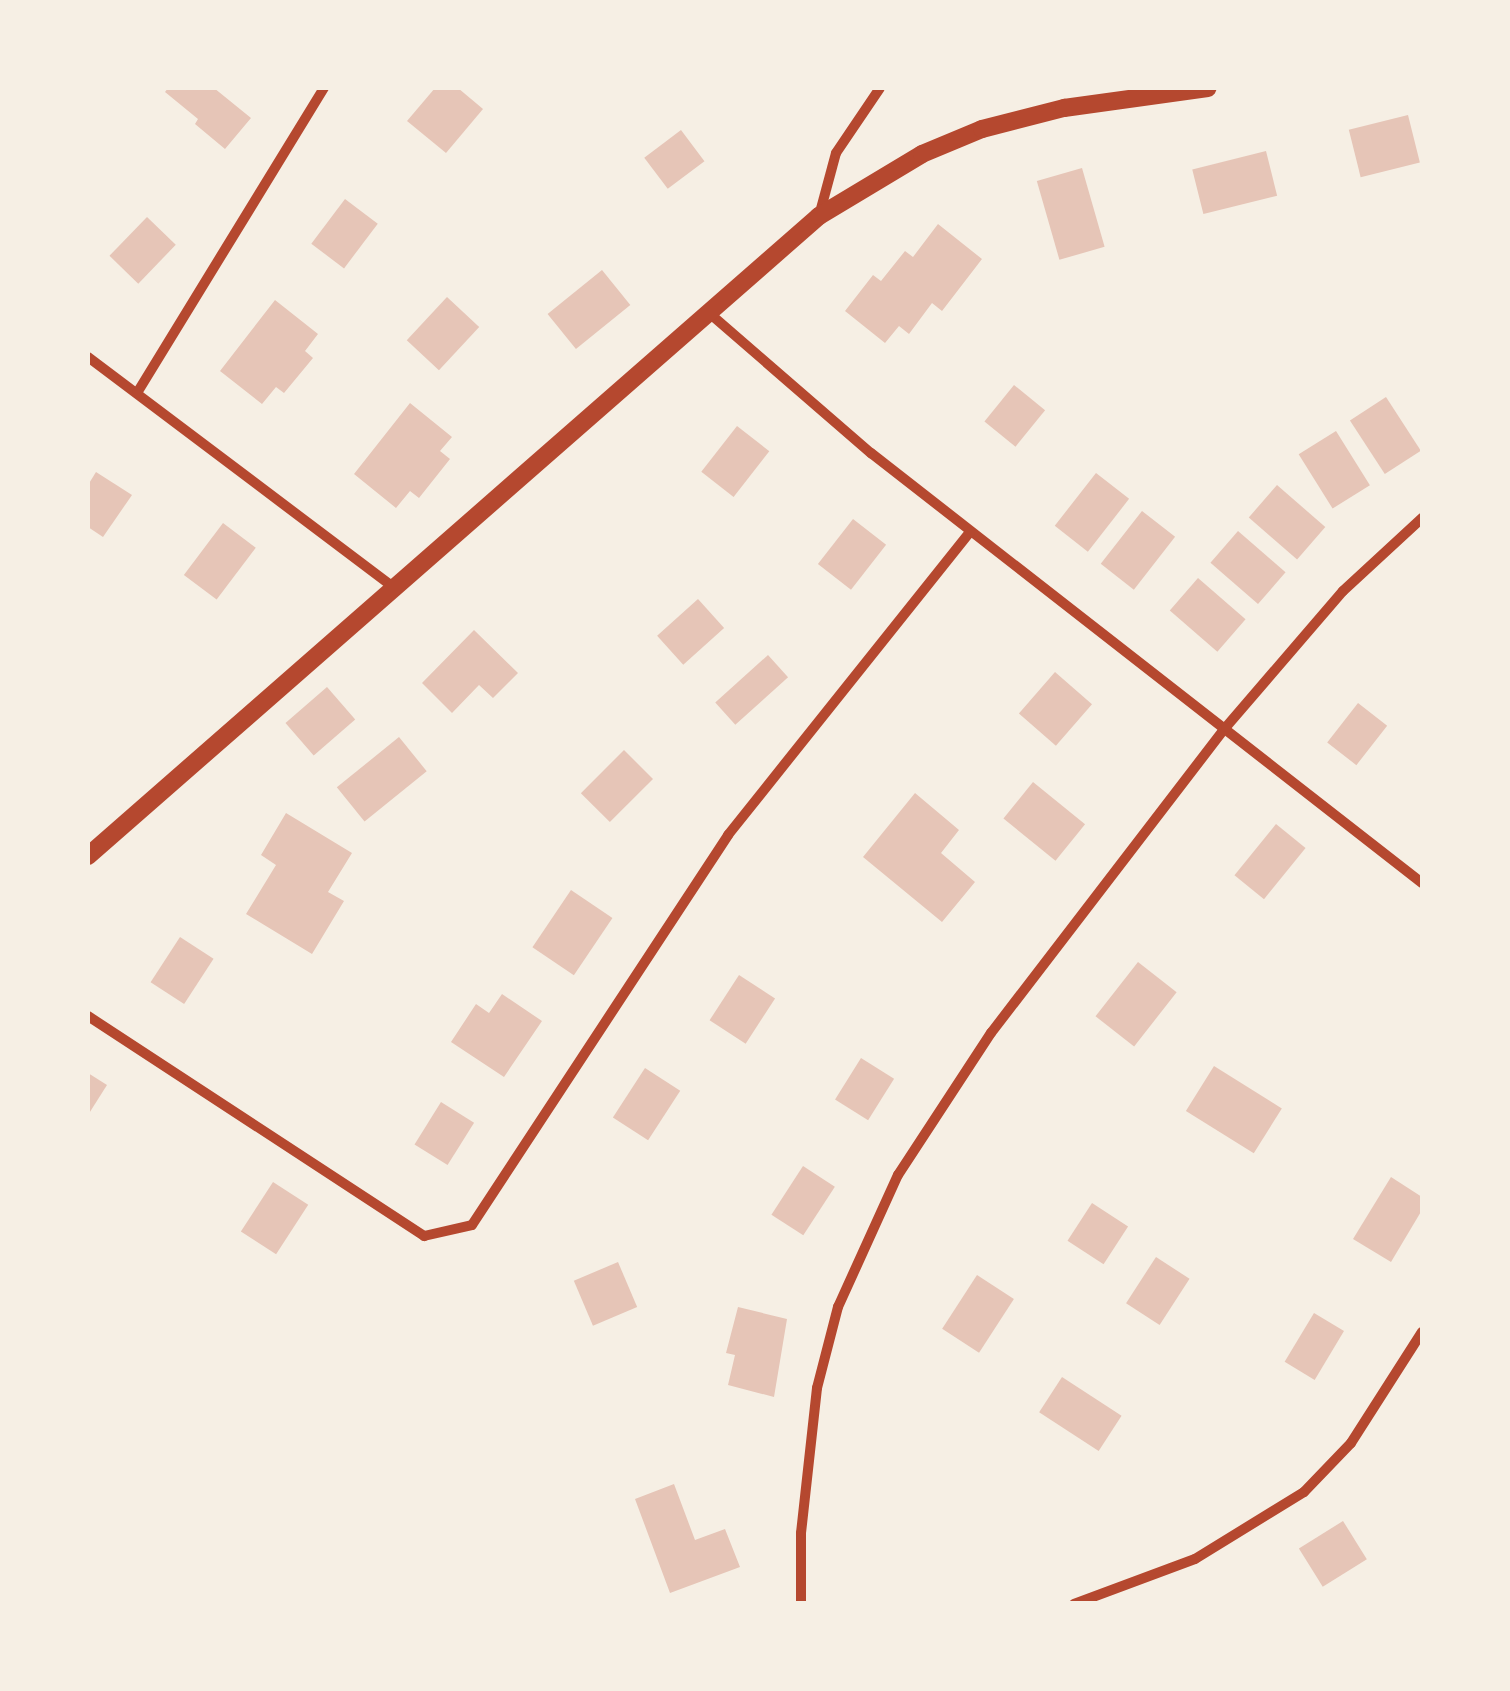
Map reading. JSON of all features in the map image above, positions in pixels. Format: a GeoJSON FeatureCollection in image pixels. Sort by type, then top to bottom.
{"type":"FeatureCollection","features":[{"type":"Feature","properties":{"kind":"street"},"geometry":{"type":"LineString","coordinates":[[138,393],[324,88]]}},
{"type":"Feature","properties":{"kind":"street"},"geometry":{"type":"LineString","coordinates":[[819,216],[836,153],[880,88]]}},
{"type":"Feature","properties":{"kind":"street"},"geometry":{"type":"LineString","coordinates":[[88,856],[819,216],[922,154],[982,129],[1064,108],[1208,88]]}},
{"type":"Feature","properties":{"kind":"street"},"geometry":{"type":"LineString","coordinates":[[708,312],[970,532],[1422,883]]}},
{"type":"Feature","properties":{"kind":"street"},"geometry":{"type":"LineString","coordinates":[[88,357],[395,589]]}},
{"type":"Feature","properties":{"kind":"street"},"geometry":{"type":"LineString","coordinates":[[801,1604],[817,1388],[863,1242],[929,1123],[991,1033],[1226,727],[1343,591],[1422,518]]}},
{"type":"Feature","properties":{"kind":"street"},"geometry":{"type":"LineString","coordinates":[[88,1016],[424,1236],[472,1225],[728,835],[970,532]]}},
{"type":"Feature","properties":{"kind":"street"},"geometry":{"type":"LineString","coordinates":[[1074,1604],[1195,1560],[1304,1492],[1351,1444],[1422,1332]]}},
{"type":"Feature","properties":{"kind":"building"},"geometry":{"type":"Polygon","coordinates":[[[168,88],[214,88],[251,118],[225,149],[195,124],[198,119],[165,92],[168,88]]]}},
{"type":"Feature","properties":{"kind":"building"},"geometry":{"type":"Polygon","coordinates":[[[435,88],[458,88],[483,109],[446,153],[407,121],[435,88]]]}},
{"type":"Feature","properties":{"kind":"building"},"geometry":{"type":"Polygon","coordinates":[[[1408,115],[1420,163],[1361,177],[1349,130],[1408,115]]]}},
{"type":"Feature","properties":{"kind":"building"},"geometry":{"type":"Polygon","coordinates":[[[681,130],[704,161],[668,189],[644,158],[681,130]]]}},
{"type":"Feature","properties":{"kind":"building"},"geometry":{"type":"Polygon","coordinates":[[[1266,151],[1277,196],[1203,214],[1192,169],[1266,151]]]}},
{"type":"Feature","properties":{"kind":"building"},"geometry":{"type":"Polygon","coordinates":[[[1082,168],[1105,247],[1059,260],[1037,181],[1082,168]]]}},
{"type":"Feature","properties":{"kind":"building"},"geometry":{"type":"Polygon","coordinates":[[[345,199],[378,224],[344,268],[311,244],[345,199]]]}},
{"type":"Feature","properties":{"kind":"building"},"geometry":{"type":"Polygon","coordinates":[[[147,217],[176,245],[138,284],[109,256],[147,217]]]}},
{"type":"Feature","properties":{"kind":"building"},"geometry":{"type":"Polygon","coordinates":[[[938,224],[982,259],[942,311],[932,303],[909,334],[899,326],[885,343],[845,311],[873,275],[881,281],[905,251],[913,257],[938,224]]]}},
{"type":"Feature","properties":{"kind":"building"},"geometry":{"type":"Polygon","coordinates":[[[602,270],[630,305],[576,349],[548,314],[602,270]]]}},
{"type":"Feature","properties":{"kind":"building"},"geometry":{"type":"Polygon","coordinates":[[[447,297],[479,327],[439,370],[407,340],[447,297]]]}},
{"type":"Feature","properties":{"kind":"building"},"geometry":{"type":"Polygon","coordinates":[[[275,300],[318,334],[305,351],[313,358],[284,393],[276,387],[262,404],[220,371],[275,300]]]}},
{"type":"Feature","properties":{"kind":"building"},"geometry":{"type":"Polygon","coordinates":[[[1014,385],[1045,410],[1016,447],[984,422],[1014,385]]]}},
{"type":"Feature","properties":{"kind":"building"},"geometry":{"type":"Polygon","coordinates":[[[1386,397],[1421,451],[1385,474],[1350,420],[1386,397]]]}},
{"type":"Feature","properties":{"kind":"building"},"geometry":{"type":"Polygon","coordinates":[[[410,403],[452,437],[440,451],[450,459],[419,498],[410,491],[396,508],[354,474],[410,403]]]}},
{"type":"Feature","properties":{"kind":"building"},"geometry":{"type":"Polygon","coordinates":[[[737,426],[769,451],[734,497],[701,472],[737,426]]]}},
{"type":"Feature","properties":{"kind":"building"},"geometry":{"type":"Polygon","coordinates":[[[1336,431],[1370,485],[1333,509],[1299,454],[1336,431]]]}},
{"type":"Feature","properties":{"kind":"building"},"geometry":{"type":"Polygon","coordinates":[[[96,472],[132,495],[103,537],[88,527],[88,485],[96,472]]]}},
{"type":"Feature","properties":{"kind":"building"},"geometry":{"type":"Polygon","coordinates":[[[1096,473],[1129,499],[1088,552],[1055,526],[1096,473]]]}},
{"type":"Feature","properties":{"kind":"building"},"geometry":{"type":"Polygon","coordinates":[[[1277,485],[1325,527],[1297,559],[1249,517],[1277,485]]]}},
{"type":"Feature","properties":{"kind":"building"},"geometry":{"type":"Polygon","coordinates":[[[1142,511],[1175,537],[1134,590],[1101,564],[1142,511]]]}},
{"type":"Feature","properties":{"kind":"building"},"geometry":{"type":"Polygon","coordinates":[[[853,519],[886,545],[851,590],[818,564],[853,519]]]}},
{"type":"Feature","properties":{"kind":"building"},"geometry":{"type":"Polygon","coordinates":[[[223,523],[256,548],[217,600],[184,575],[223,523]]]}},
{"type":"Feature","properties":{"kind":"building"},"geometry":{"type":"Polygon","coordinates":[[[1238,531],[1286,572],[1258,604],[1210,563],[1238,531]]]}},
{"type":"Feature","properties":{"kind":"building"},"geometry":{"type":"Polygon","coordinates":[[[1198,578],[1246,619],[1217,652],[1170,610],[1198,578]]]}},
{"type":"Feature","properties":{"kind":"building"},"geometry":{"type":"Polygon","coordinates":[[[698,599],[724,628],[683,665],[657,636],[698,599]]]}},
{"type":"Feature","properties":{"kind":"building"},"geometry":{"type":"Polygon","coordinates":[[[474,630],[518,673],[493,698],[479,685],[452,713],[422,683],[474,630]]]}},
{"type":"Feature","properties":{"kind":"building"},"geometry":{"type":"Polygon","coordinates":[[[768,655],[788,677],[735,725],[715,703],[768,655]]]}},
{"type":"Feature","properties":{"kind":"building"},"geometry":{"type":"Polygon","coordinates":[[[1055,672],[1092,704],[1056,746],[1019,714],[1055,672]]]}},
{"type":"Feature","properties":{"kind":"building"},"geometry":{"type":"Polygon","coordinates":[[[327,687],[355,719],[314,756],[285,723],[327,687]]]}},
{"type":"Feature","properties":{"kind":"building"},"geometry":{"type":"Polygon","coordinates":[[[1358,703],[1387,726],[1356,765],[1327,742],[1358,703]]]}},
{"type":"Feature","properties":{"kind":"building"},"geometry":{"type":"Polygon","coordinates":[[[399,737],[427,771],[365,822],[337,787],[399,737]]]}},
{"type":"Feature","properties":{"kind":"building"},"geometry":{"type":"Polygon","coordinates":[[[624,750],[653,779],[610,822],[581,793],[624,750]]]}},
{"type":"Feature","properties":{"kind":"building"},"geometry":{"type":"Polygon","coordinates":[[[1033,782],[1085,824],[1055,861],[1003,819],[1033,782]]]}},
{"type":"Feature","properties":{"kind":"building"},"geometry":{"type":"Polygon","coordinates":[[[915,793],[959,830],[941,853],[975,882],[942,922],[863,857],[915,793]]]}},
{"type":"Feature","properties":{"kind":"building"},"geometry":{"type":"Polygon","coordinates":[[[286,813],[352,853],[328,892],[344,901],[312,954],[246,914],[276,865],[261,855],[286,813]]]}},
{"type":"Feature","properties":{"kind":"building"},"geometry":{"type":"Polygon","coordinates":[[[1276,824],[1306,848],[1264,899],[1234,875],[1276,824]]]}},
{"type":"Feature","properties":{"kind":"building"},"geometry":{"type":"Polygon","coordinates":[[[571,890],[612,918],[574,975],[532,947],[571,890]]]}},
{"type":"Feature","properties":{"kind":"building"},"geometry":{"type":"Polygon","coordinates":[[[180,937],[214,959],[184,1004],[151,982],[180,937]]]}},
{"type":"Feature","properties":{"kind":"building"},"geometry":{"type":"Polygon","coordinates":[[[1138,962],[1177,992],[1134,1047],[1096,1016],[1138,962]]]}},
{"type":"Feature","properties":{"kind":"building"},"geometry":{"type":"Polygon","coordinates":[[[739,975],[775,998],[746,1044],[710,1020],[739,975]]]}},
{"type":"Feature","properties":{"kind":"building"},"geometry":{"type":"Polygon","coordinates":[[[502,994],[542,1021],[504,1077],[451,1042],[476,1004],[489,1013],[502,994]]]}},
{"type":"Feature","properties":{"kind":"building"},"geometry":{"type":"Polygon","coordinates":[[[861,1058],[894,1079],[868,1120],[835,1100],[861,1058]]]}},
{"type":"Feature","properties":{"kind":"building"},"geometry":{"type":"Polygon","coordinates":[[[1214,1066],[1282,1108],[1254,1153],[1186,1111],[1214,1066]]]}},
{"type":"Feature","properties":{"kind":"building"},"geometry":{"type":"Polygon","coordinates":[[[645,1068],[680,1091],[648,1140],[613,1117],[645,1068]]]}},
{"type":"Feature","properties":{"kind":"building"},"geometry":{"type":"Polygon","coordinates":[[[88,1073],[107,1085],[88,1115],[88,1073]]]}},
{"type":"Feature","properties":{"kind":"building"},"geometry":{"type":"Polygon","coordinates":[[[441,1102],[474,1123],[448,1165],[415,1144],[441,1102]]]}},
{"type":"Feature","properties":{"kind":"building"},"geometry":{"type":"Polygon","coordinates":[[[803,1166],[835,1187],[803,1235],[771,1215],[803,1166]]]}},
{"type":"Feature","properties":{"kind":"building"},"geometry":{"type":"Polygon","coordinates":[[[1391,1177],[1422,1197],[1422,1210],[1391,1262],[1353,1239],[1391,1177]]]}},
{"type":"Feature","properties":{"kind":"building"},"geometry":{"type":"Polygon","coordinates":[[[273,1182],[308,1205],[276,1254],[241,1231],[273,1182]]]}},
{"type":"Feature","properties":{"kind":"building"},"geometry":{"type":"Polygon","coordinates":[[[1092,1203],[1128,1226],[1104,1264],[1067,1241],[1092,1203]]]}},
{"type":"Feature","properties":{"kind":"building"},"geometry":{"type":"Polygon","coordinates":[[[1156,1257],[1190,1279],[1160,1325],[1126,1303],[1156,1257]]]}},
{"type":"Feature","properties":{"kind":"building"},"geometry":{"type":"Polygon","coordinates":[[[618,1262],[637,1307],[593,1326],[574,1281],[618,1262]]]}},
{"type":"Feature","properties":{"kind":"building"},"geometry":{"type":"Polygon","coordinates":[[[977,1275],[1014,1299],[979,1353],[942,1329],[977,1275]]]}},
{"type":"Feature","properties":{"kind":"building"},"geometry":{"type":"Polygon","coordinates":[[[738,1307],[787,1319],[774,1397],[728,1385],[735,1355],[726,1353],[738,1307]]]}},
{"type":"Feature","properties":{"kind":"building"},"geometry":{"type":"Polygon","coordinates":[[[1314,1313],[1344,1331],[1315,1380],[1285,1362],[1314,1313]]]}},
{"type":"Feature","properties":{"kind":"building"},"geometry":{"type":"Polygon","coordinates":[[[1062,1377],[1122,1416],[1099,1451],[1039,1412],[1062,1377]]]}},
{"type":"Feature","properties":{"kind":"building"},"geometry":{"type":"Polygon","coordinates":[[[674,1484],[695,1540],[725,1529],[740,1567],[670,1593],[635,1499],[674,1484]]]}},
{"type":"Feature","properties":{"kind":"building"},"geometry":{"type":"Polygon","coordinates":[[[1343,1521],[1367,1559],[1323,1587],[1299,1549],[1343,1521]]]}}]}
